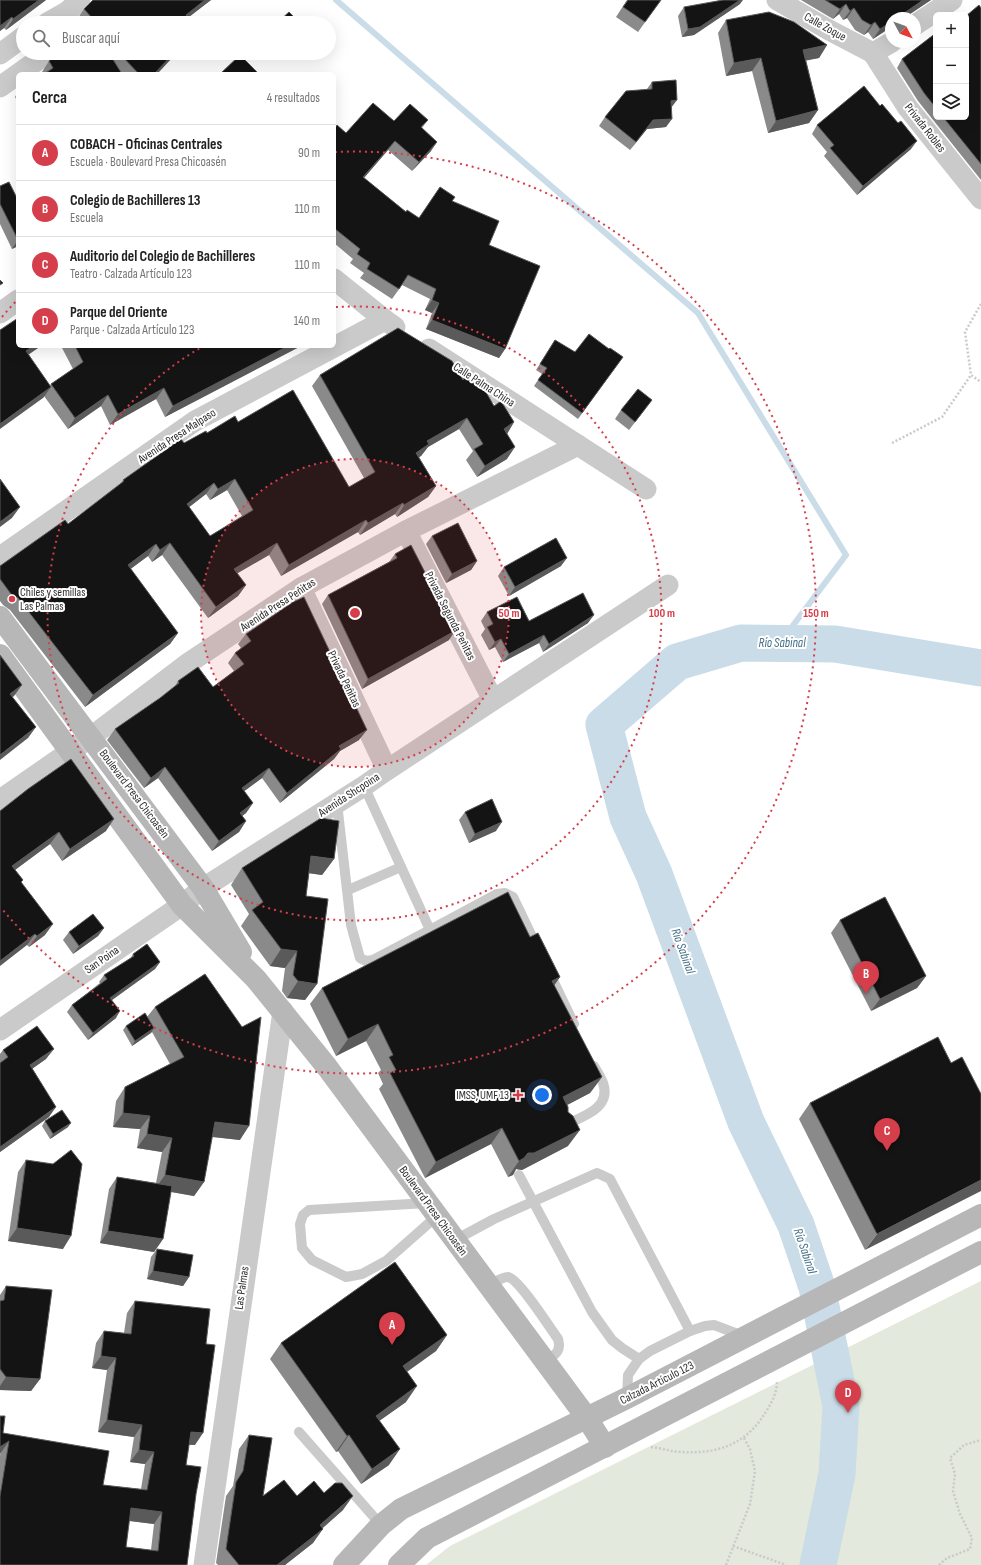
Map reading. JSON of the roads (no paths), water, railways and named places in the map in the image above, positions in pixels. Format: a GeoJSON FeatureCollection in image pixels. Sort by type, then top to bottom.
{"type":"FeatureCollection","features":[{"type":"Feature","properties":{"kind":"main road","name":"Boulevard Presa Chicoasén"},"geometry":{"type":"LineString","coordinates":[[0,616],[203,888],[256,979]]}},
{"type":"Feature","properties":{"kind":"main road","name":"Boulevard Presa Chicoasén"},"geometry":{"type":"LineString","coordinates":[[0,656],[182,905],[256,979],[327,1067],[587,1418],[605,1447]]}},
{"type":"Feature","properties":{"kind":"main road","name":"Calzada Artículo 123"},"geometry":{"type":"LineString","coordinates":[[344,1565],[381,1525],[401,1509],[627,1398],[981,1215]]}},
{"type":"Feature","properties":{"kind":"main road"},"geometry":{"type":"LineString","coordinates":[[399,1565],[427,1538],[981,1252]]}},
{"type":"Feature","properties":{"kind":"street","name":"Calle Zoque"},"geometry":{"type":"LineString","coordinates":[[777,0],[873,53]]}},
{"type":"Feature","properties":{"kind":"street"},"geometry":{"type":"LineString","coordinates":[[923,13],[952,0]]}},
{"type":"Feature","properties":{"kind":"street"},"geometry":{"type":"LineString","coordinates":[[0,54],[16,42]]}},
{"type":"Feature","properties":{"kind":"street"},"geometry":{"type":"LineString","coordinates":[[873,53],[885,46]]}},
{"type":"Feature","properties":{"kind":"street","name":"Privada Robles"},"geometry":{"type":"LineString","coordinates":[[873,53],[908,108],[981,199]]}},
{"type":"Feature","properties":{"kind":"street"},"geometry":{"type":"LineString","coordinates":[[21,72],[38,60]]}},
{"type":"Feature","properties":{"kind":"street"},"geometry":{"type":"LineString","coordinates":[[0,87],[16,76]]}},
{"type":"Feature","properties":{"kind":"street","name":"Calle Palma China"},"geometry":{"type":"LineString","coordinates":[[336,281],[385,320],[646,489]]}},
{"type":"Feature","properties":{"kind":"street"},"geometry":{"type":"LineString","coordinates":[[0,314],[16,302]]}},
{"type":"Feature","properties":{"kind":"street","name":"Avenida Presa Malpaso"},"geometry":{"type":"LineString","coordinates":[[336,346],[385,320]]}},
{"type":"Feature","properties":{"kind":"street","name":"Avenida Presa Malpaso"},"geometry":{"type":"LineString","coordinates":[[0,557],[195,421],[332,348]]}},
{"type":"Feature","properties":{"kind":"street","name":"Avenida Presa Peñitas"},"geometry":{"type":"LineString","coordinates":[[0,800],[91,737],[187,664],[301,588],[406,531],[578,445]]}},
{"type":"Feature","properties":{"kind":"street","name":"Privada Segunda Peñitas"},"geometry":{"type":"LineString","coordinates":[[406,531],[493,700]]}},
{"type":"Feature","properties":{"kind":"street","name":"Avenida Shcpoina"},"geometry":{"type":"LineString","coordinates":[[203,888],[364,786],[668,586]]}},
{"type":"Feature","properties":{"kind":"street","name":"Privada Peñitas"},"geometry":{"type":"LineString","coordinates":[[301,588],[387,770]]}},
{"type":"Feature","properties":{"kind":"street","name":"San Poina"},"geometry":{"type":"LineString","coordinates":[[0,1030],[182,905],[203,888]]}},
{"type":"Feature","properties":{"kind":"street","name":"Las Palmas"},"geometry":{"type":"LineString","coordinates":[[204,1565],[282,1011]]}},
{"type":"Feature","properties":{"kind":"lane"},"geometry":{"type":"LineString","coordinates":[[364,786],[430,930]]}},
{"type":"Feature","properties":{"kind":"lane"},"geometry":{"type":"LineString","coordinates":[[337,803],[351,925],[360,958],[366,961],[373,960],[497,894],[505,893],[512,897],[579,1034]]}},
{"type":"Feature","properties":{"kind":"lane"},"geometry":{"type":"LineString","coordinates":[[348,890],[401,867]]}},
{"type":"Feature","properties":{"kind":"lane"},"geometry":{"type":"LineString","coordinates":[[563,1126],[597,1109],[604,1098],[603,1084],[589,1055]]}},
{"type":"Feature","properties":{"kind":"lane"},"geometry":{"type":"LineString","coordinates":[[455,1240],[494,1220],[597,1173],[610,1179],[690,1331]]}},
{"type":"Feature","properties":{"kind":"lane"},"geometry":{"type":"LineString","coordinates":[[519,1175],[592,1312],[612,1340],[639,1359]]}},
{"type":"Feature","properties":{"kind":"lane"},"geometry":{"type":"LineString","coordinates":[[309,1210],[432,1210],[386,1261],[362,1274],[346,1277],[312,1260],[302,1248],[300,1224],[303,1215],[309,1210]]}},
{"type":"Feature","properties":{"kind":"lane"},"geometry":{"type":"LineString","coordinates":[[627,1398],[628,1376],[639,1359],[650,1351],[690,1331],[705,1326],[714,1325],[745,1337]]}},
{"type":"Feature","properties":{"kind":"lane"},"geometry":{"type":"LineString","coordinates":[[299,1432],[381,1525]]}},
{"type":"Feature","properties":{"kind":"waterway"},"geometry":{"type":"LineString","coordinates":[[336,0],[698,313],[846,555],[779,644]]}},
{"type":"Feature","properties":{"kind":"waterway","name":"Río Sabinal"},"geometry":{"type":"LineString","coordinates":[[818,1565],[837,1474],[841,1406],[817,1287],[796,1225],[746,1122],[654,874],[628,817],[604,725],[677,662],[741,643],[835,644],[981,668]]}},
{"type":"Feature","properties":{"kind":"place","name":"Chiles y semillas Las Palmas"},"geometry":{"type":"Point","coordinates":[12,599]}},
{"type":"Feature","properties":{"kind":"place","name":"Colegio de Bachilleres 13"},"geometry":{"type":"Point","coordinates":[866,994]}},
{"type":"Feature","properties":{"kind":"place","name":"IMSS, UMF 13"},"geometry":{"type":"Point","coordinates":[518,1095]}},
{"type":"Feature","properties":{"kind":"place","name":"Auditorio del Colegio de Bachilleres"},"geometry":{"type":"Point","coordinates":[887,1151]}},
{"type":"Feature","properties":{"kind":"place","name":"COBACH - Oficinas Centrales"},"geometry":{"type":"Point","coordinates":[392,1345]}},
{"type":"Feature","properties":{"kind":"place","name":"Parque del Oriente"},"geometry":{"type":"Point","coordinates":[848,1413]}}]}
